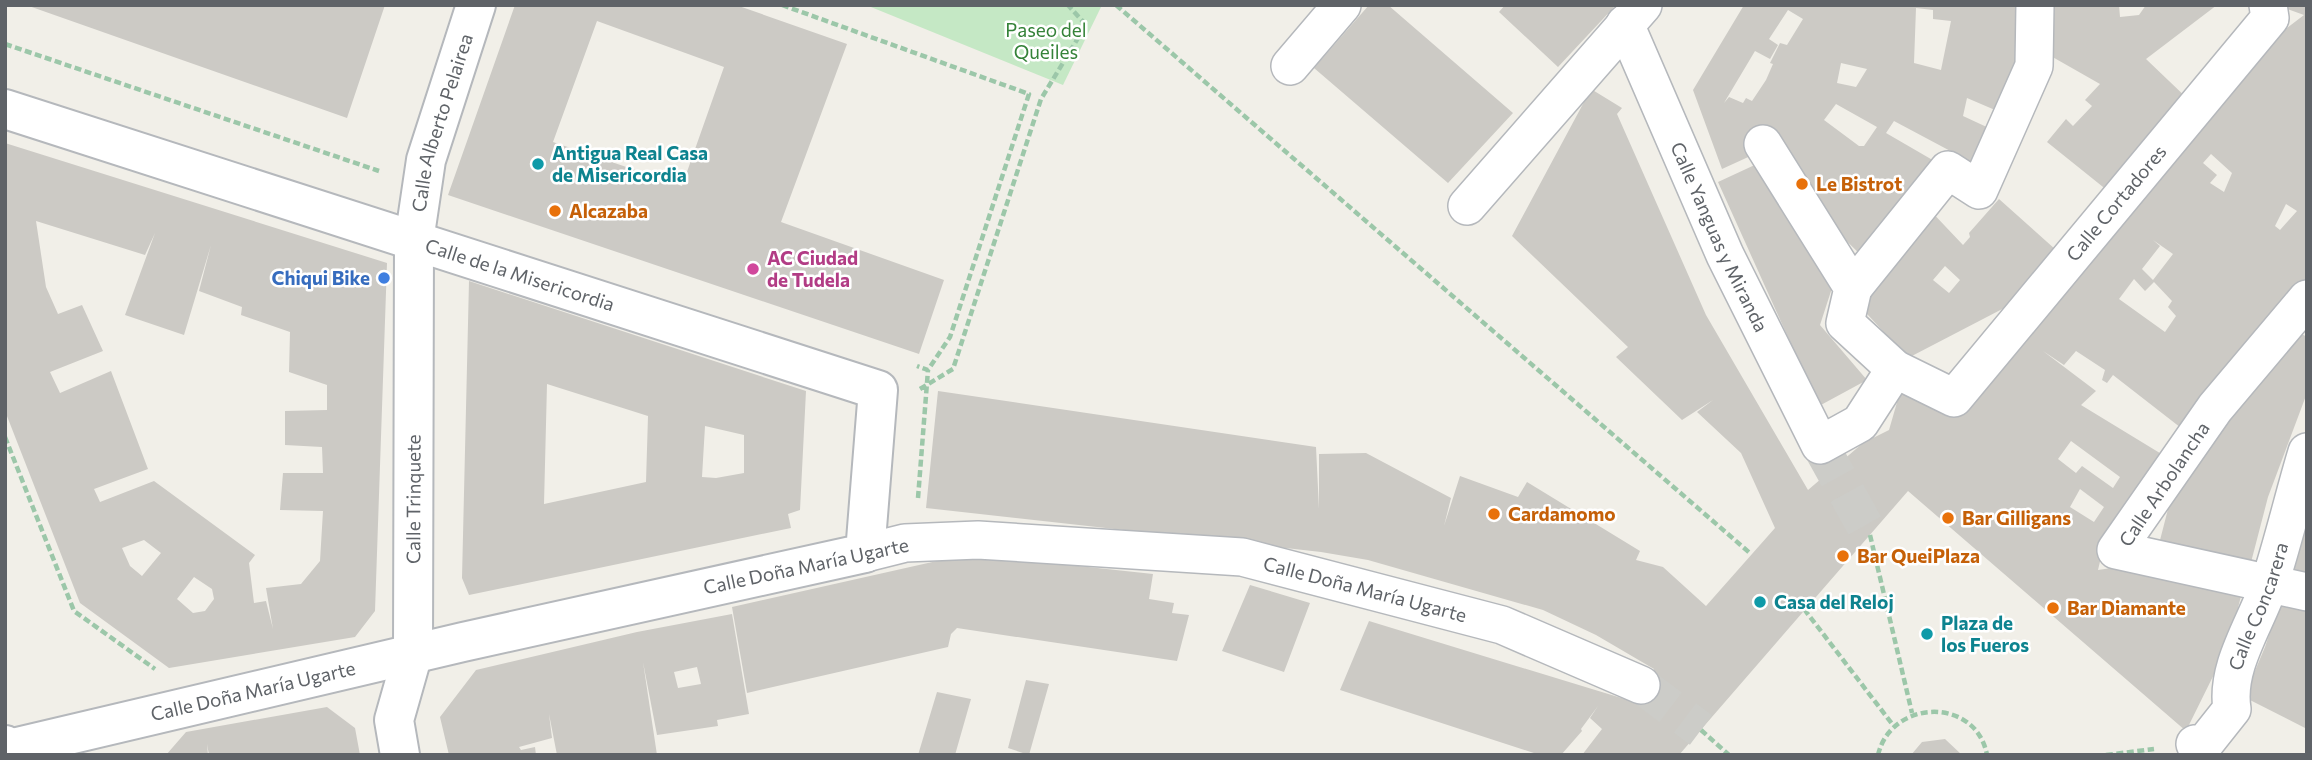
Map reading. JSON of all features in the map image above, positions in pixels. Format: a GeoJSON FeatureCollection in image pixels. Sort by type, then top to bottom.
{"type":"FeatureCollection","features":[{"type":"Feature","properties":{"kind":"street","name":"Calle Alberto Pelairea"},"geometry":{"type":"LineString","coordinates":[[414,241],[426,160],[476,5]]}},
{"type":"Feature","properties":{"kind":"street"},"geometry":{"type":"LineString","coordinates":[[1290,65],[1342,5]]}},
{"type":"Feature","properties":{"kind":"street"},"geometry":{"type":"LineString","coordinates":[[1895,369],[1845,323],[1853,288],[1948,170],[1979,190],[2034,66],[2035,5]]}},
{"type":"Feature","properties":{"kind":"street","name":"Calle Cortadores"},"geometry":{"type":"LineString","coordinates":[[1895,369],[1954,398],[2270,18],[2268,5]]}},
{"type":"Feature","properties":{"kind":"street","name":"Calle Yanguas y Miranda"},"geometry":{"type":"LineString","coordinates":[[1467,206],[1634,15],[1725,255],[1820,445],[1860,424],[1895,369]]}},
{"type":"Feature","properties":{"kind":"street","name":"Calle de la Misericordia"},"geometry":{"type":"LineString","coordinates":[[5,109],[878,390],[865,553]]}},
{"type":"Feature","properties":{"kind":"street"},"geometry":{"type":"LineString","coordinates":[[1763,144],[1853,288]]}},
{"type":"Feature","properties":{"kind":"street","name":"Calle Trinquete"},"geometry":{"type":"LineString","coordinates":[[400,755],[394,720],[413,653],[414,241]]}},
{"type":"Feature","properties":{"kind":"street","name":"Calle Arbolancha"},"geometry":{"type":"LineString","coordinates":[[2270,583],[2116,550],[2215,408],[2307,299]]}},
{"type":"Feature","properties":{"kind":"street","name":"Calle Concarera"},"geometry":{"type":"LineString","coordinates":[[2195,744],[2205,743],[2232,709],[2230,698],[2240,656],[2270,583],[2307,453]]}},
{"type":"Feature","properties":{"kind":"street","name":"Calle Doña María Ugarte"},"geometry":{"type":"LineString","coordinates":[[9,750],[413,653],[865,553],[914,543],[978,540],[1242,557],[1502,625],[1641,685]]}},
{"type":"Feature","properties":{"kind":"street"},"geometry":{"type":"LineString","coordinates":[[2270,583],[2307,592]]}},
{"type":"Feature","properties":{"kind":"path"},"geometry":{"type":"LineString","coordinates":[[782,5],[1029,94],[950,337],[928,370],[914,543]]}},
{"type":"Feature","properties":{"kind":"path"},"geometry":{"type":"LineString","coordinates":[[919,390],[953,369],[1041,99],[1086,25],[1068,5]]}},
{"type":"Feature","properties":{"kind":"path"},"geometry":{"type":"LineString","coordinates":[[1116,5],[1751,554]]}},
{"type":"Feature","properties":{"kind":"path"},"geometry":{"type":"LineString","coordinates":[[5,44],[380,171],[384,158]]}},
{"type":"Feature","properties":{"kind":"path"},"geometry":{"type":"LineString","coordinates":[[915,366],[928,370]]}},
{"type":"Feature","properties":{"kind":"path"},"geometry":{"type":"LineString","coordinates":[[5,437],[74,611],[161,673]]}},
{"type":"Feature","properties":{"kind":"path"},"geometry":{"type":"LineString","coordinates":[[1870,535],[1912,713]]}},
{"type":"Feature","properties":{"kind":"path"},"geometry":{"type":"LineString","coordinates":[[1804,609],[1893,725]]}},
{"type":"Feature","properties":{"kind":"path"},"geometry":{"type":"LineString","coordinates":[[1878,755],[1881,743],[1893,725],[1912,713],[1934,710],[1956,715],[1974,728],[1987,755]]}},
{"type":"Feature","properties":{"kind":"path"},"geometry":{"type":"LineString","coordinates":[[1701,730],[1729,755]]}},
{"type":"Feature","properties":{"kind":"green space","name":"Paseo del Queiles"},"geometry":{"type":"Polygon","coordinates":[[[866,5],[1102,5],[1063,85],[866,5]]]}},
{"type":"Feature","properties":{"kind":"building"},"geometry":{"type":"Polygon","coordinates":[[[26,5],[385,5],[347,118],[26,5]]]}},
{"type":"Feature","properties":{"kind":"building","name":"Antigua Real Casa de Misericordia"},"geometry":{"type":"Polygon","coordinates":[[[515,5],[736,5],[847,44],[781,222],[944,280],[919,354],[448,195],[515,5]],[[597,21],[553,142],[682,186],[724,67],[597,21]]]}},
{"type":"Feature","properties":{"kind":"building"},"geometry":{"type":"Polygon","coordinates":[[[1369,5],[1388,5],[1513,113],[1448,183],[1314,68],[1369,5]]]}},
{"type":"Feature","properties":{"kind":"building"},"geometry":{"type":"Polygon","coordinates":[[[1505,5],[1616,5],[1558,67],[1499,12],[1505,5]]]}},
{"type":"Feature","properties":{"kind":"building"},"geometry":{"type":"Polygon","coordinates":[[[1744,5],[2028,5],[2018,54],[1995,110],[1967,98],[1963,116],[1991,129],[1971,162],[1894,121],[1886,133],[1936,162],[1869,263],[1757,153],[1722,169],[1693,90],[1744,5]],[[1916,8],[1914,63],[1941,70],[1951,21],[1933,19],[1933,10],[1916,8]],[[1788,10],[1769,39],[1778,45],[1770,59],[1755,51],[1724,103],[1729,97],[1743,103],[1746,98],[1752,101],[1766,80],[1773,64],[1770,63],[1780,43],[1787,45],[1803,19],[1788,10]],[[1841,63],[1837,83],[1856,87],[1867,69],[1841,63]],[[1836,104],[1824,120],[1859,146],[1864,146],[1877,127],[1836,104]]]}},
{"type":"Feature","properties":{"kind":"building"},"geometry":{"type":"Polygon","coordinates":[[[2047,5],[2119,5],[2120,17],[2139,15],[2146,5],[2217,5],[2146,59],[2191,102],[2113,195],[2047,142],[2066,119],[2073,126],[2092,106],[2085,100],[2100,84],[2042,51],[2047,5]]]}},
{"type":"Feature","properties":{"kind":"building"},"geometry":{"type":"Polygon","coordinates":[[[2276,5],[2307,5],[2307,285],[2185,431],[2113,375],[2107,383],[2102,380],[2105,370],[2076,351],[2064,365],[2043,351],[2096,391],[2081,405],[2168,458],[2102,553],[2098,570],[2139,564],[2243,588],[2229,644],[2186,731],[1908,491],[1679,755],[1582,755],[1602,729],[1590,718],[1598,706],[1581,729],[1582,731],[1561,755],[1540,755],[1340,690],[1369,621],[1628,700],[1654,669],[1596,635],[1543,610],[1368,560],[1321,552],[926,508],[938,391],[1316,447],[1319,509],[1319,454],[1366,453],[1451,498],[1444,526],[1460,476],[1518,497],[1527,482],[1640,551],[1636,560],[1663,567],[1706,606],[1775,528],[1741,453],[1697,412],[1713,400],[1682,420],[1616,357],[1628,347],[1512,236],[1591,89],[1622,108],[1617,114],[1706,315],[1808,490],[1863,443],[1889,430],[1900,392],[1937,405],[2275,27],[2283,31],[2304,15],[2276,5]],[[2211,154],[2203,163],[2217,175],[2210,183],[2224,192],[2232,173],[2211,154]],[[2286,204],[2275,226],[2280,230],[2297,211],[2286,204]],[[2153,240],[2160,246],[2142,269],[2153,280],[2173,254],[2153,240]],[[2134,279],[2119,299],[2165,332],[2176,316],[2168,307],[2172,301],[2154,282],[2145,291],[2134,279]],[[2071,441],[2058,459],[2076,473],[2082,466],[2113,488],[2120,477],[2071,441]],[[2080,489],[2070,507],[2094,522],[2104,507],[2080,489]]]}},
{"type":"Feature","properties":{"kind":"building"},"geometry":{"type":"Polygon","coordinates":[[[5,143],[387,263],[375,611],[355,637],[169,668],[80,603],[5,411],[5,143]],[[36,221],[46,287],[58,314],[82,305],[103,351],[50,372],[60,393],[111,371],[148,469],[94,489],[100,502],[154,481],[255,555],[249,563],[254,603],[266,601],[273,629],[266,588],[301,584],[320,561],[323,511],[280,510],[283,473],[323,473],[322,447],[285,445],[285,411],[327,410],[327,385],[289,372],[290,332],[241,315],[242,307],[199,291],[211,245],[184,335],[125,315],[155,233],[145,255],[36,221]],[[144,540],[122,548],[130,566],[142,576],[161,553],[144,540]],[[194,577],[177,599],[193,613],[205,611],[214,599],[212,589],[194,577]]]}},
{"type":"Feature","properties":{"kind":"building"},"geometry":{"type":"Polygon","coordinates":[[[1759,163],[1832,288],[1820,325],[1867,380],[1819,406],[1718,182],[1759,163]]]}},
{"type":"Feature","properties":{"kind":"building"},"geometry":{"type":"Polygon","coordinates":[[[1999,199],[2065,258],[2035,292],[1908,358],[1855,301],[1927,207],[1963,245],[1970,237],[1969,233],[1999,199]],[[1945,266],[1933,280],[1949,293],[1960,280],[1945,266]]]}},
{"type":"Feature","properties":{"kind":"building"},"geometry":{"type":"Polygon","coordinates":[[[469,281],[806,391],[800,510],[788,514],[791,528],[469,595],[462,578],[469,281]],[[547,384],[544,504],[646,482],[648,416],[547,384]],[[705,426],[702,477],[716,478],[744,473],[744,435],[705,426]]]}},
{"type":"Feature","properties":{"kind":"building"},"geometry":{"type":"Polygon","coordinates":[[[2293,329],[2307,337],[2307,393],[2268,497],[2249,570],[2158,548],[2176,478],[2293,329]]]}},
{"type":"Feature","properties":{"kind":"building"},"geometry":{"type":"Polygon","coordinates":[[[2307,514],[2307,579],[2289,574],[2307,514]]]}},
{"type":"Feature","properties":{"kind":"building"},"geometry":{"type":"Polygon","coordinates":[[[968,554],[1153,574],[1149,599],[1174,603],[1172,613],[1189,615],[1177,661],[957,628],[951,634],[948,647],[747,693],[732,607],[968,554]]]}},
{"type":"Feature","properties":{"kind":"building"},"geometry":{"type":"Polygon","coordinates":[[[1250,585],[1310,603],[1284,672],[1222,651],[1250,585]]]}},
{"type":"Feature","properties":{"kind":"building"},"geometry":{"type":"Polygon","coordinates":[[[2281,599],[2307,601],[2307,729],[2244,697],[2281,599]]]}},
{"type":"Feature","properties":{"kind":"building"},"geometry":{"type":"Polygon","coordinates":[[[732,614],[749,714],[717,720],[718,726],[657,735],[643,662],[657,755],[557,755],[549,714],[552,738],[519,747],[521,750],[535,747],[536,755],[449,755],[440,717],[476,670],[637,632],[732,614]],[[697,667],[674,672],[678,688],[701,684],[697,667]]]}},
{"type":"Feature","properties":{"kind":"building"},"geometry":{"type":"Polygon","coordinates":[[[1026,680],[1049,684],[1029,755],[1008,748],[1026,680]]]}},
{"type":"Feature","properties":{"kind":"building"},"geometry":{"type":"Polygon","coordinates":[[[937,692],[971,699],[955,755],[918,755],[937,692]]]}},
{"type":"Feature","properties":{"kind":"building"},"geometry":{"type":"Polygon","coordinates":[[[327,707],[355,728],[360,755],[209,755],[207,744],[208,755],[166,755],[186,732],[327,707]]]}},
{"type":"Feature","properties":{"kind":"building"},"geometry":{"type":"Polygon","coordinates":[[[1945,739],[1962,755],[1911,755],[1922,742],[1945,739]]]}},
{"type":"Feature","properties":{"kind":"tunnel"},"geometry":{"type":"LineString","coordinates":[[1820,445],[1870,535]]}},
{"type":"Feature","properties":{"kind":"tunnel"},"geometry":{"type":"LineString","coordinates":[[1641,685],[1701,730]]}},
{"type":"Feature","properties":{"kind":"place","name":"Antigua Real Casa de Misericordia"},"geometry":{"type":"Point","coordinates":[538,164]}},
{"type":"Feature","properties":{"kind":"place","name":"Le Bistrot"},"geometry":{"type":"Point","coordinates":[1802,184]}},
{"type":"Feature","properties":{"kind":"place","name":"Alcazaba"},"geometry":{"type":"Point","coordinates":[555,211]}},
{"type":"Feature","properties":{"kind":"place","name":"AC Ciudad de Tudela"},"geometry":{"type":"Point","coordinates":[753,269]}},
{"type":"Feature","properties":{"kind":"place","name":"Chiqui Bike"},"geometry":{"type":"Point","coordinates":[384,278]}},
{"type":"Feature","properties":{"kind":"place","name":"Cardamomo"},"geometry":{"type":"Point","coordinates":[1494,514]}},
{"type":"Feature","properties":{"kind":"place","name":"Bar Gilligans"},"geometry":{"type":"Point","coordinates":[1948,518]}},
{"type":"Feature","properties":{"kind":"place","name":"Bar QueiPlaza"},"geometry":{"type":"Point","coordinates":[1843,556]}},
{"type":"Feature","properties":{"kind":"place","name":"Casa del Reloj"},"geometry":{"type":"Point","coordinates":[1760,602]}},
{"type":"Feature","properties":{"kind":"place","name":"Bar Diamante"},"geometry":{"type":"Point","coordinates":[2053,608]}},
{"type":"Feature","properties":{"kind":"place","name":"Plaza de los Fueros"},"geometry":{"type":"Point","coordinates":[1927,634]}}]}
